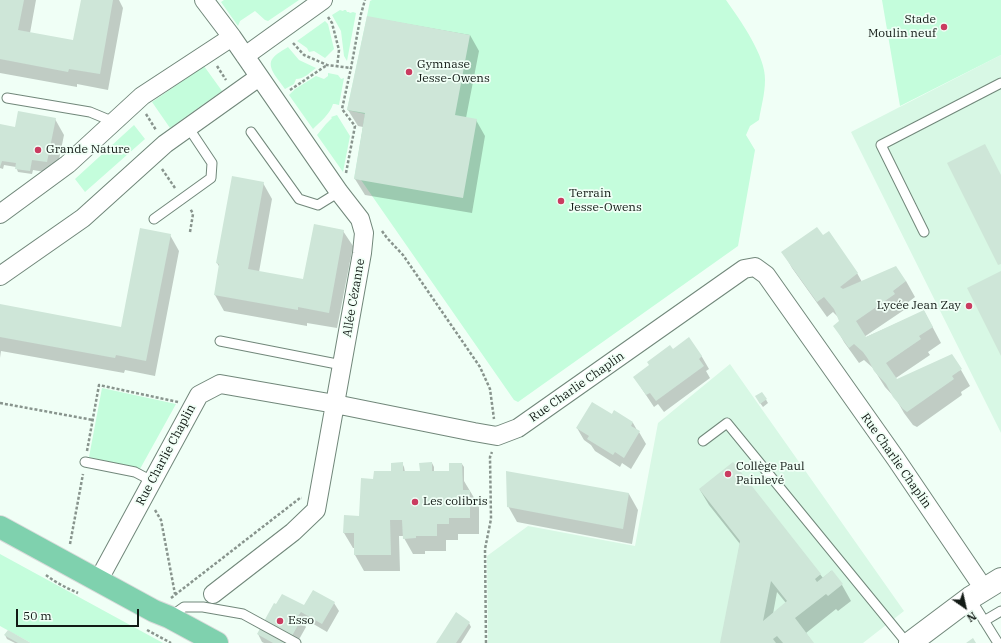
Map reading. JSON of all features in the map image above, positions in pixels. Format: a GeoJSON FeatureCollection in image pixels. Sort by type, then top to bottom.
{"type":"FeatureCollection","features":[{"type":"Feature","properties":{"kind":"main road"},"geometry":{"type":"LineString","coordinates":[[0,527],[98,581],[217,643]]}},
{"type":"Feature","properties":{"kind":"main road"},"geometry":{"type":"LineString","coordinates":[[910,643],[985,588]]}},
{"type":"Feature","properties":{"kind":"street","name":"Allée Cézanne"},"geometry":{"type":"LineString","coordinates":[[204,0],[232,37],[339,192],[360,219],[364,234],[362,253],[316,510],[292,532],[213,594]]}},
{"type":"Feature","properties":{"kind":"street"},"geometry":{"type":"LineString","coordinates":[[245,56],[325,8]]}},
{"type":"Feature","properties":{"kind":"street"},"geometry":{"type":"LineString","coordinates":[[0,214],[68,164],[142,96],[232,37]]}},
{"type":"Feature","properties":{"kind":"street"},"geometry":{"type":"LineString","coordinates":[[0,276],[83,218],[165,144],[259,77]]}},
{"type":"Feature","properties":{"kind":"street","name":"Rue Charlie Chaplin"},"geometry":{"type":"LineString","coordinates":[[98,581],[199,395],[220,384],[335,404],[497,436],[518,428],[744,269],[755,267],[766,275],[985,588]]}},
{"type":"Feature","properties":{"kind":"lane"},"geometry":{"type":"LineString","coordinates":[[924,232],[881,145],[1001,83]]}},
{"type":"Feature","properties":{"kind":"lane"},"geometry":{"type":"LineString","coordinates":[[7,98],[90,112],[114,122]]}},
{"type":"Feature","properties":{"kind":"lane"},"geometry":{"type":"LineString","coordinates":[[154,219],[211,178],[212,163],[188,127]]}},
{"type":"Feature","properties":{"kind":"lane"},"geometry":{"type":"LineString","coordinates":[[251,132],[299,199],[318,205],[339,192]]}},
{"type":"Feature","properties":{"kind":"lane"},"geometry":{"type":"LineString","coordinates":[[220,341],[342,365]]}},
{"type":"Feature","properties":{"kind":"lane"},"geometry":{"type":"LineString","coordinates":[[703,442],[727,423],[907,643]]}},
{"type":"Feature","properties":{"kind":"lane"},"geometry":{"type":"LineString","coordinates":[[85,462],[135,472],[149,488]]}},
{"type":"Feature","properties":{"kind":"lane"},"geometry":{"type":"LineString","coordinates":[[985,588],[984,621],[998,643]]}},
{"type":"Feature","properties":{"kind":"lane"},"geometry":{"type":"LineString","coordinates":[[161,614],[184,607],[203,607],[243,614],[296,643]]}},
{"type":"Feature","properties":{"kind":"lane"},"geometry":{"type":"LineString","coordinates":[[984,621],[1001,612]]}},
{"type":"Feature","properties":{"kind":"path"},"geometry":{"type":"LineString","coordinates":[[339,192],[345,179],[355,126],[342,109],[365,0]]}},
{"type":"Feature","properties":{"kind":"path"},"geometry":{"type":"LineString","coordinates":[[325,8],[332,23],[339,50],[337,67]]}},
{"type":"Feature","properties":{"kind":"path"},"geometry":{"type":"LineString","coordinates":[[292,41],[304,55],[327,65],[351,68]]}},
{"type":"Feature","properties":{"kind":"path"},"geometry":{"type":"LineString","coordinates":[[208,53],[235,94]]}},
{"type":"Feature","properties":{"kind":"path"},"geometry":{"type":"LineString","coordinates":[[284,94],[327,65]]}},
{"type":"Feature","properties":{"kind":"path"},"geometry":{"type":"LineString","coordinates":[[137,100],[165,144]]}},
{"type":"Feature","properties":{"kind":"path"},"geometry":{"type":"LineString","coordinates":[[379,226],[387,238],[403,256],[480,367],[490,390],[497,436],[490,457],[491,519],[485,549],[486,643]]}},
{"type":"Feature","properties":{"kind":"path"},"geometry":{"type":"LineString","coordinates":[[67,564],[99,385],[194,405]]}},
{"type":"Feature","properties":{"kind":"path"},"geometry":{"type":"LineString","coordinates":[[0,403],[93,420]]}},
{"type":"Feature","properties":{"kind":"path"},"geometry":{"type":"LineString","coordinates":[[149,488],[162,520],[175,594]]}},
{"type":"Feature","properties":{"kind":"path"},"geometry":{"type":"LineString","coordinates":[[161,614],[175,594],[300,498],[318,502]]}},
{"type":"Feature","properties":{"kind":"shaded area","name":"Lycée Jean Zay"},"geometry":{"type":"Polygon","coordinates":[[[1001,55],[1001,433],[851,132],[1001,55]]]}},
{"type":"Feature","properties":{"kind":"shaded area","name":"Collège Paul Painlevé"},"geometry":{"type":"Polygon","coordinates":[[[730,364],[904,611],[863,643],[488,643],[487,556],[528,526],[635,546],[658,423],[730,364]]]}},
{"type":"Feature","properties":{"kind":"green space"},"geometry":{"type":"Polygon","coordinates":[[[224,0],[299,0],[268,21],[255,11],[240,21],[238,26],[221,2],[224,0]]]}},
{"type":"Feature","properties":{"kind":"green space","name":"Terrain Jesse-Owens"},"geometry":{"type":"Polygon","coordinates":[[[726,0],[757,49],[764,70],[765,80],[764,95],[759,120],[750,126],[746,135],[755,150],[738,246],[518,402],[514,400],[361,180],[354,179],[365,114],[347,110],[370,1],[726,0]]]}},
{"type":"Feature","properties":{"kind":"green space","name":"Stade Moulin neuf"},"geometry":{"type":"Polygon","coordinates":[[[882,0],[1001,0],[1001,55],[900,106],[882,0]]]}},
{"type":"Feature","properties":{"kind":"green space"},"geometry":{"type":"Polygon","coordinates":[[[340,10],[356,13],[347,61],[344,56],[341,31],[332,15],[340,10]]]}},
{"type":"Feature","properties":{"kind":"green space"},"geometry":{"type":"Polygon","coordinates":[[[325,21],[328,24],[334,49],[325,58],[314,51],[309,52],[307,48],[297,41],[325,21]]]}},
{"type":"Feature","properties":{"kind":"green space"},"geometry":{"type":"Polygon","coordinates":[[[288,47],[299,60],[316,68],[304,77],[296,79],[294,84],[285,89],[272,70],[271,62],[276,55],[288,47]]]}},
{"type":"Feature","properties":{"kind":"green space"},"geometry":{"type":"Polygon","coordinates":[[[204,66],[222,91],[170,128],[152,102],[204,66]]]}},
{"type":"Feature","properties":{"kind":"green space"},"geometry":{"type":"Polygon","coordinates":[[[328,73],[338,75],[341,79],[344,78],[339,105],[333,104],[332,108],[322,121],[313,129],[289,95],[295,89],[316,76],[324,79],[328,76],[328,73]]]}},
{"type":"Feature","properties":{"kind":"green space"},"geometry":{"type":"Polygon","coordinates":[[[337,115],[350,136],[343,172],[317,135],[332,118],[331,117],[337,115]]]}},
{"type":"Feature","properties":{"kind":"green space"},"geometry":{"type":"Polygon","coordinates":[[[134,125],[145,139],[85,192],[75,179],[134,125]]]}},
{"type":"Feature","properties":{"kind":"green space"},"geometry":{"type":"Polygon","coordinates":[[[102,388],[176,404],[140,469],[89,457],[102,388]]]}},
{"type":"Feature","properties":{"kind":"green space"},"geometry":{"type":"Polygon","coordinates":[[[0,554],[163,643],[31,643],[0,626],[0,554]]]}},
{"type":"Feature","properties":{"kind":"building"},"geometry":{"type":"Polygon","coordinates":[[[0,0],[24,0],[18,30],[73,40],[81,0],[113,0],[100,74],[69,69],[68,72],[0,59],[0,0]]]}},
{"type":"Feature","properties":{"kind":"building","name":"Gymnase Jesse-Owens"},"geometry":{"type":"Polygon","coordinates":[[[367,16],[470,35],[455,115],[477,119],[463,198],[354,179],[365,113],[347,110],[367,16]]]}},
{"type":"Feature","properties":{"kind":"building"},"geometry":{"type":"Polygon","coordinates":[[[18,111],[56,118],[47,162],[32,160],[30,171],[15,169],[16,163],[2,161],[0,167],[0,124],[15,127],[18,111]]]}},
{"type":"Feature","properties":{"kind":"building"},"geometry":{"type":"Polygon","coordinates":[[[985,144],[1001,175],[1001,264],[998,265],[947,163],[985,144]]]}},
{"type":"Feature","properties":{"kind":"building"},"geometry":{"type":"Polygon","coordinates":[[[232,176],[264,182],[248,269],[303,279],[314,224],[344,230],[329,313],[298,307],[298,310],[214,295],[219,264],[216,263],[232,176]]]}},
{"type":"Feature","properties":{"kind":"building"},"geometry":{"type":"Polygon","coordinates":[[[817,227],[823,235],[829,231],[858,273],[840,287],[843,289],[896,266],[906,281],[893,291],[895,294],[856,321],[866,337],[924,310],[933,327],[919,336],[921,339],[886,363],[897,379],[952,354],[962,369],[952,376],[954,379],[907,412],[893,397],[886,384],[874,371],[863,352],[854,344],[849,348],[833,326],[839,321],[834,309],[824,297],[817,302],[781,252],[817,227]]]}},
{"type":"Feature","properties":{"kind":"building"},"geometry":{"type":"Polygon","coordinates":[[[140,228],[171,234],[146,361],[116,355],[115,358],[0,337],[0,304],[121,327],[140,228]]]}},
{"type":"Feature","properties":{"kind":"building"},"geometry":{"type":"Polygon","coordinates":[[[1001,271],[1001,356],[967,288],[1001,271]]]}},
{"type":"Feature","properties":{"kind":"building"},"geometry":{"type":"Polygon","coordinates":[[[689,337],[702,356],[699,359],[704,366],[656,401],[650,393],[646,395],[633,377],[649,365],[647,362],[670,345],[673,349],[689,337]]]}},
{"type":"Feature","properties":{"kind":"building"},"geometry":{"type":"Polygon","coordinates":[[[762,392],[767,399],[760,404],[755,396],[762,392]]]}},
{"type":"Feature","properties":{"kind":"building"},"geometry":{"type":"Polygon","coordinates":[[[592,402],[612,414],[614,410],[633,422],[631,426],[640,431],[624,458],[615,452],[613,455],[587,439],[589,436],[576,428],[592,402]]]}},
{"type":"Feature","properties":{"kind":"building","name":"Les colibris"},"geometry":{"type":"Polygon","coordinates":[[[403,462],[403,471],[420,471],[419,463],[432,462],[432,471],[449,471],[449,463],[462,463],[463,490],[470,490],[470,518],[449,518],[449,524],[437,524],[437,536],[416,536],[416,538],[403,539],[402,520],[390,520],[391,555],[354,555],[354,533],[343,533],[344,515],[359,516],[361,478],[373,479],[374,471],[391,471],[391,463],[403,462]]]}},
{"type":"Feature","properties":{"kind":"building"},"geometry":{"type":"Polygon","coordinates":[[[733,462],[821,574],[815,579],[817,582],[832,570],[843,584],[828,596],[826,594],[795,618],[814,643],[783,643],[777,636],[773,639],[776,643],[720,643],[740,541],[699,489],[733,462]],[[771,581],[763,621],[787,601],[771,581]]]}},
{"type":"Feature","properties":{"kind":"building"},"geometry":{"type":"Polygon","coordinates":[[[506,471],[629,493],[623,529],[507,507],[506,471]]]}},
{"type":"Feature","properties":{"kind":"building"},"geometry":{"type":"Polygon","coordinates":[[[313,590],[335,602],[322,624],[301,612],[298,616],[302,618],[288,643],[273,643],[257,634],[274,603],[276,604],[282,594],[304,605],[313,590]]]}},
{"type":"Feature","properties":{"kind":"building"},"geometry":{"type":"Polygon","coordinates":[[[456,612],[470,622],[456,643],[436,643],[456,612]]]}},
{"type":"Feature","properties":{"kind":"building"},"geometry":{"type":"Polygon","coordinates":[[[8,630],[31,643],[18,643],[4,635],[8,630]]]}},
{"type":"Feature","properties":{"kind":"building"},"geometry":{"type":"Polygon","coordinates":[[[973,638],[976,643],[966,643],[973,638]]]}},
{"type":"Feature","properties":{"kind":"place","name":"Stade Moulin neuf"},"geometry":{"type":"Point","coordinates":[944,27]}},
{"type":"Feature","properties":{"kind":"place","name":"Gymnase Jesse-Owens"},"geometry":{"type":"Point","coordinates":[409,72]}},
{"type":"Feature","properties":{"kind":"place","name":"Grande Nature"},"geometry":{"type":"Point","coordinates":[38,150]}},
{"type":"Feature","properties":{"kind":"place","name":"Terrain Jesse-Owens"},"geometry":{"type":"Point","coordinates":[561,201]}},
{"type":"Feature","properties":{"kind":"place","name":"Lycée Jean Zay"},"geometry":{"type":"Point","coordinates":[969,306]}},
{"type":"Feature","properties":{"kind":"place","name":"Collège Paul Painlevé"},"geometry":{"type":"Point","coordinates":[728,474]}},
{"type":"Feature","properties":{"kind":"place","name":"Les colibris"},"geometry":{"type":"Point","coordinates":[415,502]}},
{"type":"Feature","properties":{"kind":"place","name":"Esso"},"geometry":{"type":"Point","coordinates":[280,621]}}]}
